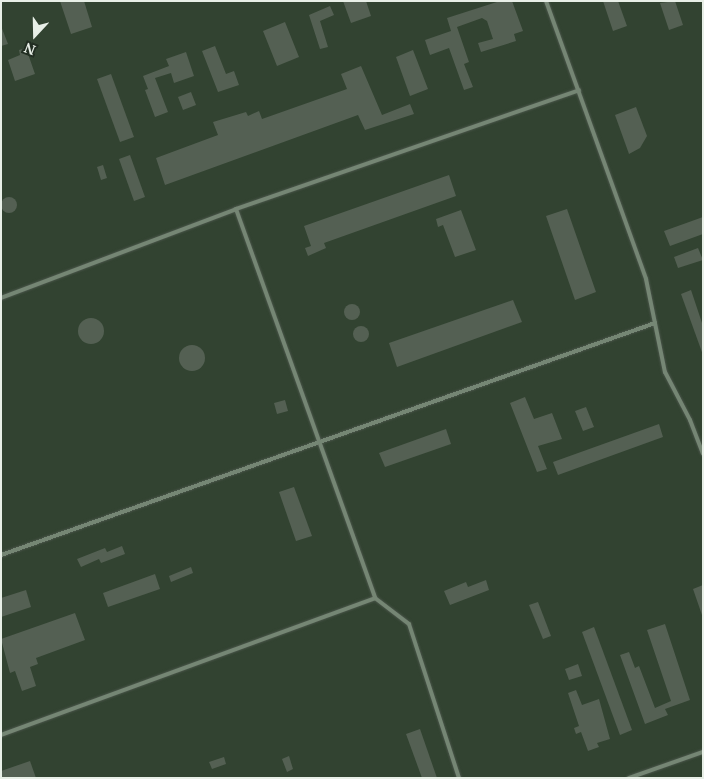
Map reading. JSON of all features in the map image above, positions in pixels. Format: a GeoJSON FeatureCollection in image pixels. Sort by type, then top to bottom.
{"type":"FeatureCollection","features":[{"type":"Feature","properties":{"kind":"lane"},"geometry":{"type":"LineString","coordinates":[[546,1],[580,90],[646,279],[665,372],[690,420],[703,454]]}},
{"type":"Feature","properties":{"kind":"lane"},"geometry":{"type":"LineString","coordinates":[[1,298],[236,209],[580,90]]}},
{"type":"Feature","properties":{"kind":"lane"},"geometry":{"type":"LineString","coordinates":[[236,209],[375,598],[410,624],[459,778]]}},
{"type":"Feature","properties":{"kind":"lane"},"geometry":{"type":"LineString","coordinates":[[1,554],[319,440],[655,323]]}},
{"type":"Feature","properties":{"kind":"lane"},"geometry":{"type":"LineString","coordinates":[[1,735],[375,598]]}},
{"type":"Feature","properties":{"kind":"lane"},"geometry":{"type":"LineString","coordinates":[[629,778],[703,752]]}},
{"type":"Feature","properties":{"kind":"shaded area"},"geometry":{"type":"Polygon","coordinates":[[[1,1],[703,1],[703,778],[1,778],[1,1]]]}},
{"type":"Feature","properties":{"kind":"building"},"geometry":{"type":"Polygon","coordinates":[[[60,1],[84,1],[92,27],[71,34],[60,1]]]}},
{"type":"Feature","properties":{"kind":"building"},"geometry":{"type":"Polygon","coordinates":[[[343,1],[366,1],[371,16],[351,23],[343,1]]]}},
{"type":"Feature","properties":{"kind":"building"},"geometry":{"type":"Polygon","coordinates":[[[500,1],[512,1],[523,31],[514,34],[516,41],[481,52],[478,43],[493,39],[487,21],[482,18],[457,27],[469,62],[464,64],[473,87],[464,90],[449,48],[430,55],[425,40],[451,31],[447,18],[500,1]]]}},
{"type":"Feature","properties":{"kind":"building"},"geometry":{"type":"Polygon","coordinates":[[[603,1],[618,1],[627,26],[613,31],[603,1]]]}},
{"type":"Feature","properties":{"kind":"building"},"geometry":{"type":"Polygon","coordinates":[[[675,1],[683,25],[669,30],[660,3],[675,1]]]}},
{"type":"Feature","properties":{"kind":"building"},"geometry":{"type":"Polygon","coordinates":[[[330,6],[334,15],[320,21],[328,47],[320,49],[309,15],[330,6]]]}},
{"type":"Feature","properties":{"kind":"building"},"geometry":{"type":"Polygon","coordinates":[[[285,22],[299,57],[277,66],[263,31],[285,22]]]}},
{"type":"Feature","properties":{"kind":"building"},"geometry":{"type":"Polygon","coordinates":[[[1,26],[8,44],[1,46],[1,26]]]}},
{"type":"Feature","properties":{"kind":"building"},"geometry":{"type":"Polygon","coordinates":[[[215,46],[226,74],[234,71],[239,85],[218,92],[202,51],[215,46]]]}},
{"type":"Feature","properties":{"kind":"building"},"geometry":{"type":"Polygon","coordinates":[[[26,48],[35,74],[15,81],[8,60],[20,55],[19,50],[26,48]]]}},
{"type":"Feature","properties":{"kind":"building"},"geometry":{"type":"Polygon","coordinates":[[[413,50],[428,89],[410,96],[396,57],[413,50]]]}},
{"type":"Feature","properties":{"kind":"building"},"geometry":{"type":"Polygon","coordinates":[[[186,52],[194,76],[174,83],[171,73],[155,78],[168,112],[155,117],[145,90],[148,89],[143,76],[169,66],[166,59],[186,52]]]}},
{"type":"Feature","properties":{"kind":"building"},"geometry":{"type":"Polygon","coordinates":[[[361,66],[382,115],[410,104],[414,114],[365,130],[358,115],[165,185],[156,158],[218,135],[213,122],[246,112],[248,116],[259,111],[262,119],[347,89],[341,74],[361,66]]]}},
{"type":"Feature","properties":{"kind":"building"},"geometry":{"type":"Polygon","coordinates":[[[111,74],[134,137],[120,142],[97,79],[111,74]]]}},
{"type":"Feature","properties":{"kind":"building"},"geometry":{"type":"Polygon","coordinates":[[[191,92],[196,105],[183,110],[178,97],[191,92]]]}},
{"type":"Feature","properties":{"kind":"building"},"geometry":{"type":"Polygon","coordinates":[[[636,107],[647,136],[640,148],[629,154],[615,115],[636,107]]]}},
{"type":"Feature","properties":{"kind":"building"},"geometry":{"type":"Polygon","coordinates":[[[130,155],[145,197],[134,201],[119,159],[130,155]]]}},
{"type":"Feature","properties":{"kind":"building"},"geometry":{"type":"Polygon","coordinates":[[[103,165],[107,178],[101,180],[97,167],[103,165]]]}},
{"type":"Feature","properties":{"kind":"building"},"geometry":{"type":"Polygon","coordinates":[[[449,175],[456,196],[324,243],[326,248],[308,256],[305,248],[311,246],[304,226],[449,175]]]}},
{"type":"Feature","properties":{"kind":"building"},"geometry":{"type":"Polygon","coordinates":[[[9,197],[17,205],[9,213],[1,205],[9,197]]]}},
{"type":"Feature","properties":{"kind":"building"},"geometry":{"type":"Polygon","coordinates":[[[567,209],[596,292],[575,300],[546,216],[567,209]]]}},
{"type":"Feature","properties":{"kind":"building"},"geometry":{"type":"Polygon","coordinates":[[[461,210],[476,250],[455,257],[443,225],[438,227],[436,219],[461,210]]]}},
{"type":"Feature","properties":{"kind":"building"},"geometry":{"type":"Polygon","coordinates":[[[703,217],[703,234],[670,246],[664,231],[703,217]]]}},
{"type":"Feature","properties":{"kind":"building"},"geometry":{"type":"Polygon","coordinates":[[[698,248],[703,260],[678,268],[674,257],[698,248]]]}},
{"type":"Feature","properties":{"kind":"building"},"geometry":{"type":"Polygon","coordinates":[[[691,290],[703,326],[703,355],[681,294],[691,290]]]}},
{"type":"Feature","properties":{"kind":"building"},"geometry":{"type":"Polygon","coordinates":[[[513,300],[522,322],[397,367],[389,343],[513,300]]]}},
{"type":"Feature","properties":{"kind":"building"},"geometry":{"type":"Polygon","coordinates":[[[349,304],[355,304],[360,309],[358,318],[349,320],[344,315],[344,309],[349,304]]]}},
{"type":"Feature","properties":{"kind":"building"},"geometry":{"type":"Polygon","coordinates":[[[91,318],[100,322],[104,331],[100,340],[91,344],[82,340],[78,331],[82,322],[91,318]]]}},
{"type":"Feature","properties":{"kind":"building"},"geometry":{"type":"Polygon","coordinates":[[[358,326],[364,326],[369,331],[367,340],[358,342],[353,337],[353,331],[358,326]]]}},
{"type":"Feature","properties":{"kind":"building"},"geometry":{"type":"Polygon","coordinates":[[[192,345],[201,349],[205,358],[201,367],[192,371],[183,367],[179,358],[183,349],[192,345]]]}},
{"type":"Feature","properties":{"kind":"building"},"geometry":{"type":"Polygon","coordinates":[[[525,397],[534,419],[552,413],[562,439],[538,446],[547,469],[537,472],[510,403],[525,397]]]}},
{"type":"Feature","properties":{"kind":"building"},"geometry":{"type":"Polygon","coordinates":[[[285,400],[288,411],[277,414],[274,403],[285,400]]]}},
{"type":"Feature","properties":{"kind":"building"},"geometry":{"type":"Polygon","coordinates":[[[586,407],[594,427],[583,431],[575,411],[586,407]]]}},
{"type":"Feature","properties":{"kind":"building"},"geometry":{"type":"Polygon","coordinates":[[[659,424],[663,437],[558,475],[553,462],[659,424]]]}},
{"type":"Feature","properties":{"kind":"building"},"geometry":{"type":"Polygon","coordinates":[[[446,429],[451,444],[385,467],[379,453],[446,429]]]}},
{"type":"Feature","properties":{"kind":"building"},"geometry":{"type":"Polygon","coordinates":[[[294,487],[312,536],[296,541],[279,492],[294,487]]]}},
{"type":"Feature","properties":{"kind":"building"},"geometry":{"type":"Polygon","coordinates":[[[122,546],[125,554],[101,563],[99,559],[81,567],[77,559],[105,548],[107,552],[122,546]]]}},
{"type":"Feature","properties":{"kind":"building"},"geometry":{"type":"Polygon","coordinates":[[[191,567],[193,573],[171,582],[169,576],[191,567]]]}},
{"type":"Feature","properties":{"kind":"building"},"geometry":{"type":"Polygon","coordinates":[[[155,574],[160,589],[108,607],[103,593],[155,574]]]}},
{"type":"Feature","properties":{"kind":"building"},"geometry":{"type":"Polygon","coordinates":[[[486,580],[489,590],[450,605],[444,591],[466,582],[468,587],[486,580]]]}},
{"type":"Feature","properties":{"kind":"building"},"geometry":{"type":"Polygon","coordinates":[[[703,585],[703,615],[702,615],[693,589],[703,585]]]}},
{"type":"Feature","properties":{"kind":"building"},"geometry":{"type":"Polygon","coordinates":[[[26,590],[31,607],[1,617],[1,598],[26,590]]]}},
{"type":"Feature","properties":{"kind":"building"},"geometry":{"type":"Polygon","coordinates":[[[538,602],[551,636],[543,639],[529,605],[538,602]]]}},
{"type":"Feature","properties":{"kind":"building"},"geometry":{"type":"Polygon","coordinates":[[[75,613],[85,640],[36,658],[38,664],[30,667],[36,686],[22,691],[15,671],[10,673],[1,639],[75,613]]]}},
{"type":"Feature","properties":{"kind":"building"},"geometry":{"type":"Polygon","coordinates":[[[665,624],[690,700],[665,709],[668,715],[645,724],[620,655],[629,652],[635,668],[639,666],[655,708],[671,701],[647,630],[665,624]]]}},
{"type":"Feature","properties":{"kind":"building"},"geometry":{"type":"Polygon","coordinates":[[[594,627],[632,730],[620,735],[582,632],[594,627]]]}},
{"type":"Feature","properties":{"kind":"building"},"geometry":{"type":"Polygon","coordinates":[[[578,664],[582,676],[569,680],[565,669],[578,664]]]}},
{"type":"Feature","properties":{"kind":"building"},"geometry":{"type":"Polygon","coordinates":[[[576,690],[582,705],[599,699],[610,739],[597,743],[599,747],[588,751],[581,732],[576,734],[574,728],[579,726],[568,693],[576,690]]]}},
{"type":"Feature","properties":{"kind":"building"},"geometry":{"type":"Polygon","coordinates":[[[420,729],[437,778],[422,778],[406,734],[420,729]]]}},
{"type":"Feature","properties":{"kind":"building"},"geometry":{"type":"Polygon","coordinates":[[[289,756],[293,769],[287,772],[282,759],[289,756]]]}},
{"type":"Feature","properties":{"kind":"building"},"geometry":{"type":"Polygon","coordinates":[[[224,757],[226,764],[212,769],[209,762],[224,757]]]}},
{"type":"Feature","properties":{"kind":"building"},"geometry":{"type":"Polygon","coordinates":[[[30,761],[36,778],[1,778],[1,771],[30,761]]]}}]}
